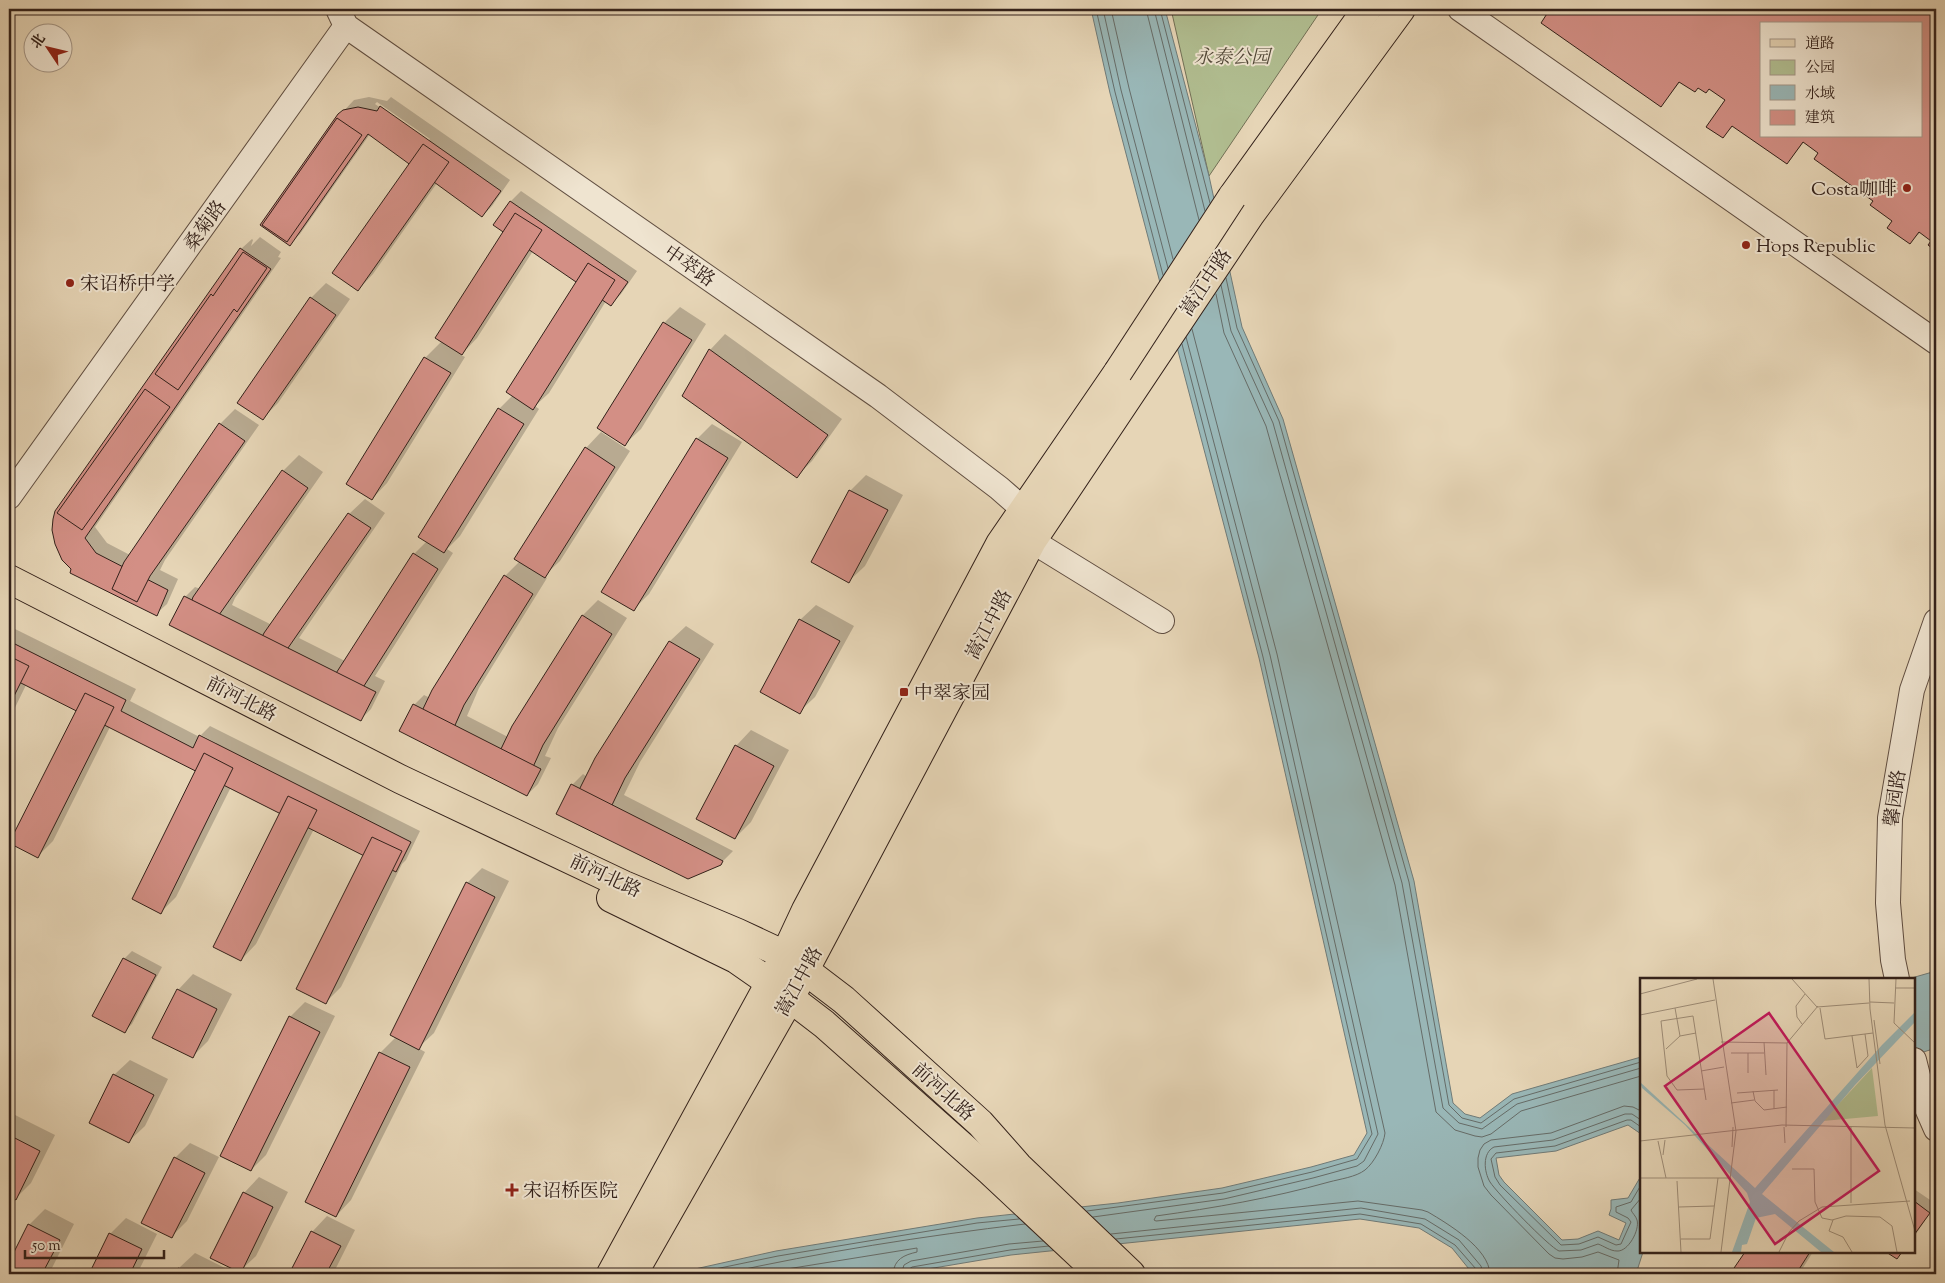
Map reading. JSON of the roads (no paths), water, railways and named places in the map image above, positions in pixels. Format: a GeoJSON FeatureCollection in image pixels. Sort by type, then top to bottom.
{"type":"FeatureCollection","features":[{"type":"Feature","properties":{"kind":"main road","name":"嵩江中路"},"geometry":{"type":"LineString","coordinates":[[625,1270],[795,962],[806,910],[995,552],[1033,524],[1367,9]]}},
{"type":"Feature","properties":{"kind":"main road","name":"嵩江中路"},"geometry":{"type":"LineString","coordinates":[[1241,206],[1400,9]]}},
{"type":"Feature","properties":{"kind":"main road","name":"前河北路"},"geometry":{"type":"LineString","coordinates":[[9,579],[400,779],[624,885],[738,933],[795,962],[844,1000],[980,1123],[1110,1270]]}},
{"type":"Feature","properties":{"kind":"main road","name":"前河北路"},"geometry":{"type":"LineString","coordinates":[[9,594],[394,795],[571,878],[736,959],[824,1024],[990,1172],[1110,1270]]}},
{"type":"Feature","properties":{"kind":"street"},"geometry":{"type":"LineString","coordinates":[[1460,9],[1936,342]]}},
{"type":"Feature","properties":{"kind":"street","name":"桑菊路"},"geometry":{"type":"LineString","coordinates":[[9,497],[342,18]]}},
{"type":"Feature","properties":{"kind":"street","name":"中萃路"},"geometry":{"type":"LineString","coordinates":[[342,18],[878,396],[999,488],[1033,524],[1162,621]]}},
{"type":"Feature","properties":{"kind":"street","name":"馨园路"},"geometry":{"type":"LineString","coordinates":[[1895,970],[1888,903],[1890,818],[1912,690],[1936,622]]}},
{"type":"Feature","properties":{"kind":"street"},"geometry":{"type":"LineString","coordinates":[[1915,1066],[1925,1104],[1936,1129]]}},
{"type":"Feature","properties":{"kind":"water"},"geometry":{"type":"Polygon","coordinates":[[[1091,9],[1165,9],[1209,176],[1242,327],[1283,419],[1414,881],[1453,1103],[1465,1114],[1480,1118],[1512,1094],[1640,1057],[1640,1133],[1628,1125],[1556,1151],[1496,1158],[1499,1175],[1504,1182],[1562,1240],[1578,1239],[1598,1231],[1619,1240],[1626,1223],[1609,1215],[1611,1200],[1628,1198],[1640,1178],[1640,1253],[1643,1253],[1636,1274],[1473,1274],[1452,1248],[1419,1228],[1360,1219],[1011,1255],[898,1274],[658,1274],[695,1269],[776,1251],[977,1218],[1118,1203],[1222,1188],[1354,1155],[1367,1133],[1259,658],[1110,93],[1091,9]]]}},
{"type":"Feature","properties":{"kind":"water"},"geometry":{"type":"Polygon","coordinates":[[[1936,971],[1936,1048],[1915,1055],[1915,978],[1912,978],[1936,971]]]}},
{"type":"Feature","properties":{"kind":"place","name":"Costa咖啡"},"geometry":{"type":"Point","coordinates":[1907,188]}},
{"type":"Feature","properties":{"kind":"place","name":"Hops Republic"},"geometry":{"type":"Point","coordinates":[1746,245]}},
{"type":"Feature","properties":{"kind":"place","name":"宋诏桥中学"},"geometry":{"type":"Point","coordinates":[70,283]}},
{"type":"Feature","properties":{"kind":"place","name":"中翠家园"},"geometry":{"type":"Point","coordinates":[904,692]}},
{"type":"Feature","properties":{"kind":"place","name":"宋诏桥医院"},"geometry":{"type":"Point","coordinates":[512,1190]}},
{"type":"Feature","properties":{"kind":"park label","name":"永泰公园"},"geometry":{"type":"Point","coordinates":[1232,56]}}]}
